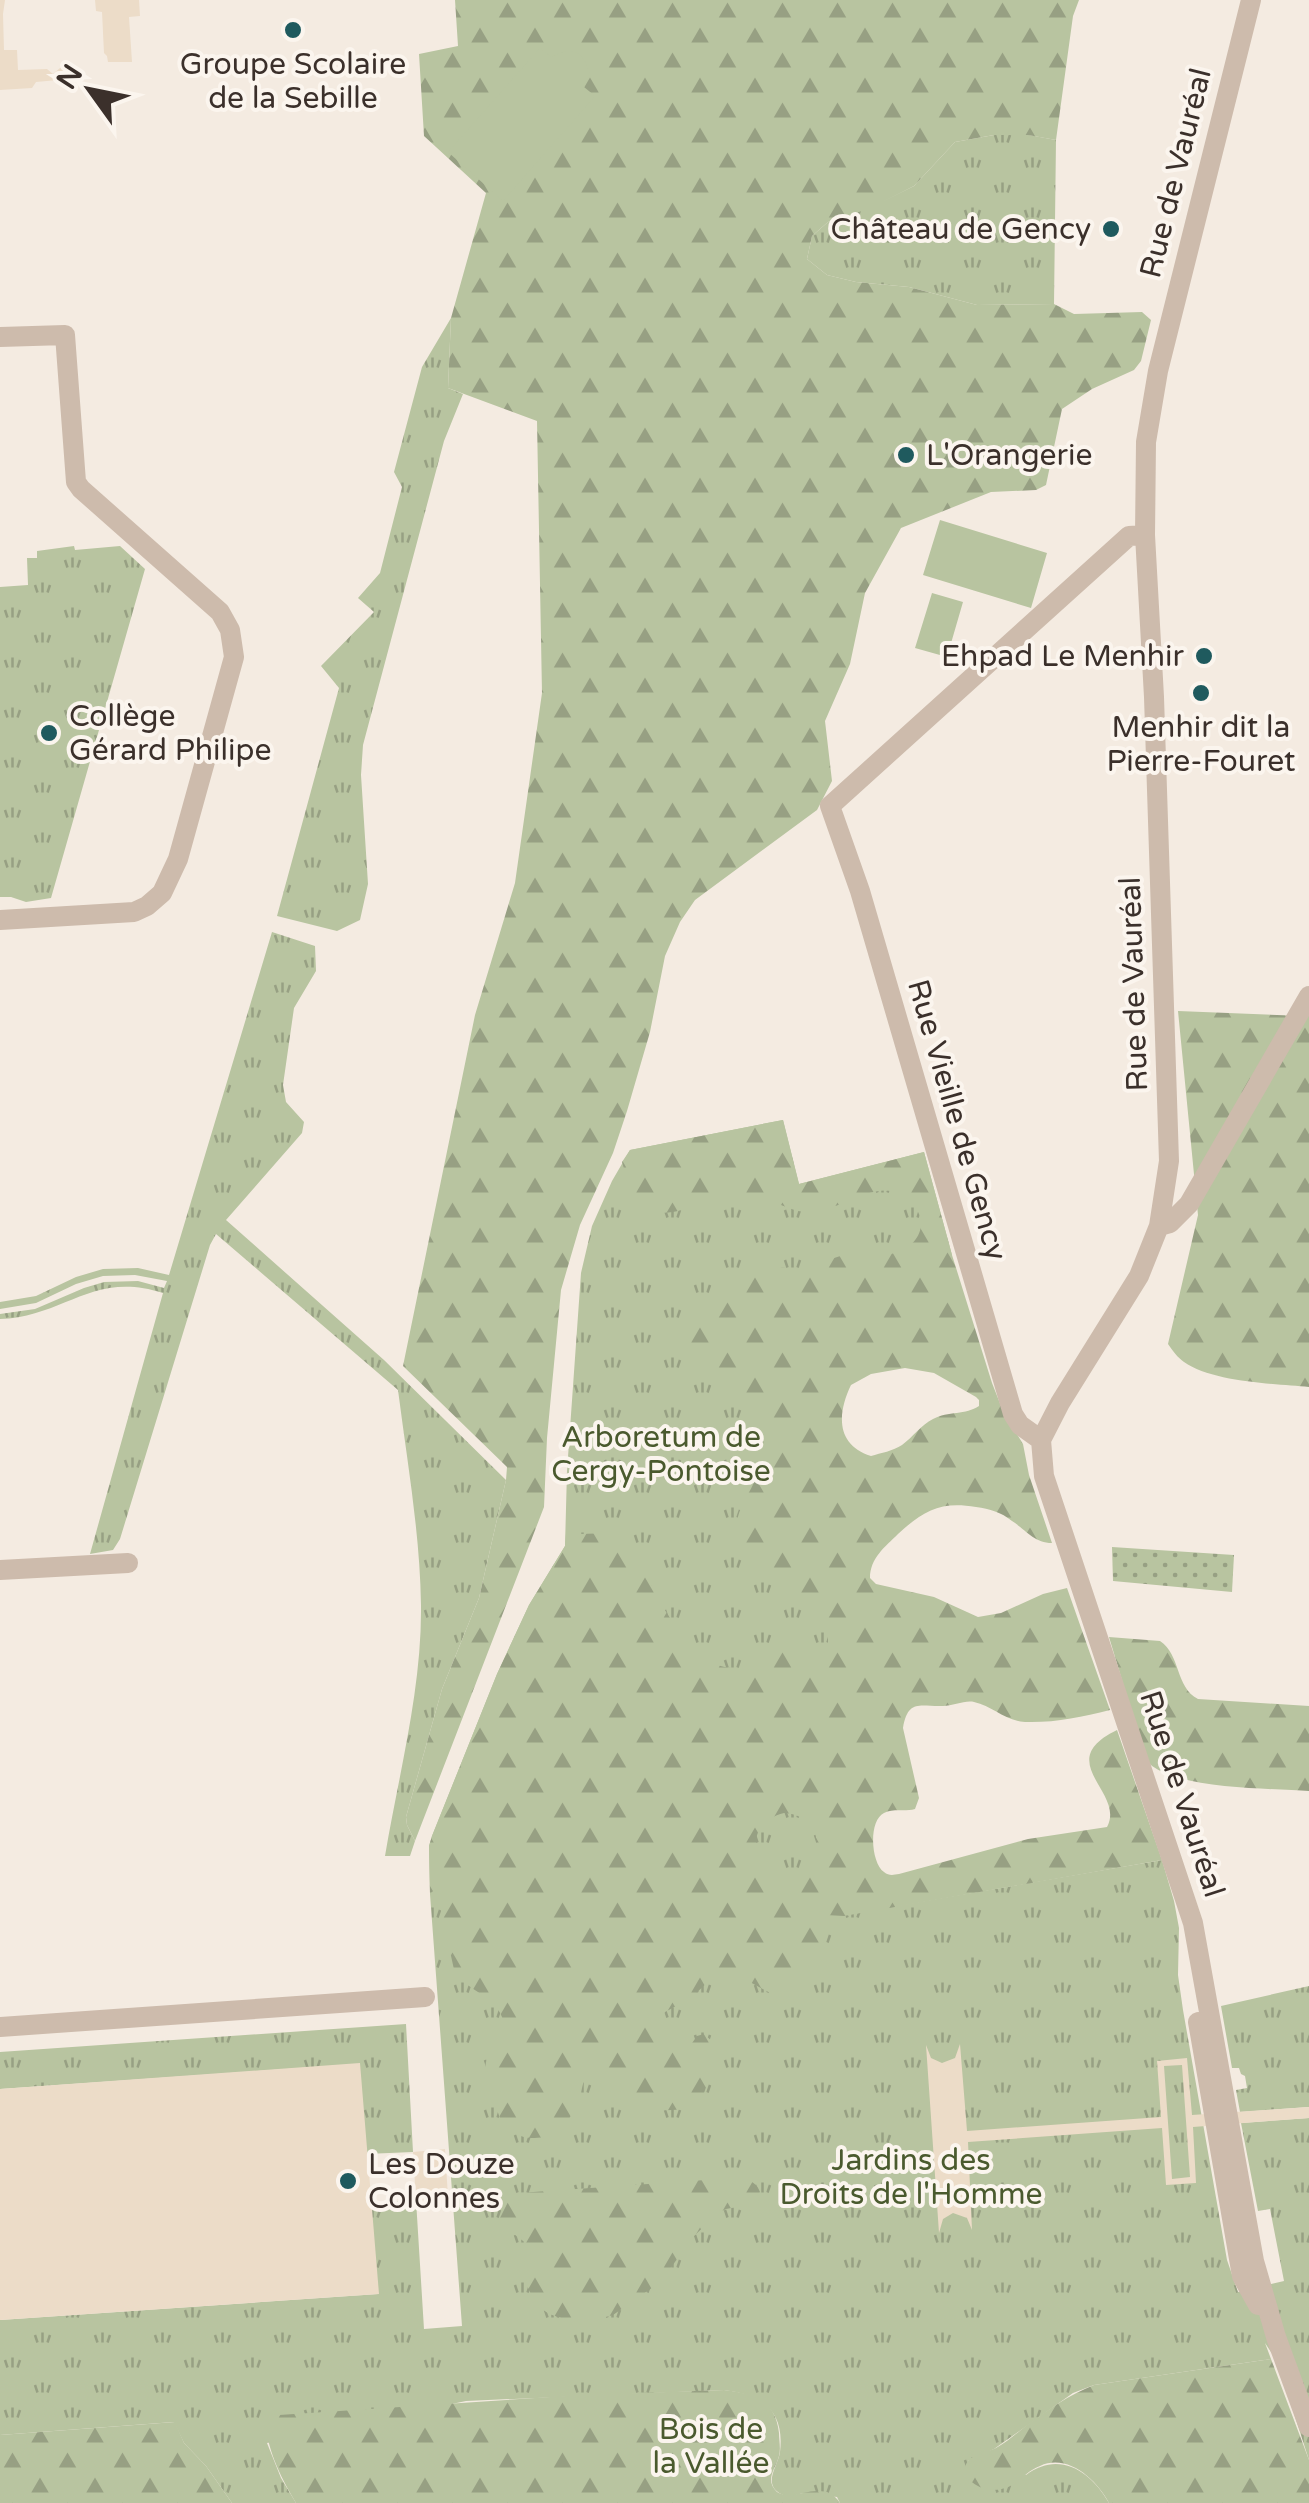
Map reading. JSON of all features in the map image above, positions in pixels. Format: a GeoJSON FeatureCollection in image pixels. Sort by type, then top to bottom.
{"type":"FeatureCollection","features":[{"type":"Feature","properties":{"kind":"street","name":"Rue de Vauréal"},"geometry":{"type":"LineString","coordinates":[[1251,0],[1158,371],[1146,442],[1144,535],[1154,697],[1169,1161],[1159,1226],[1139,1276],[1041,1440],[1044,1476],[1194,1923],[1254,2260],[1276,2338],[1309,2428]]}},
{"type":"Feature","properties":{"kind":"street"},"geometry":{"type":"LineString","coordinates":[[0,336],[64,335],[74,468],[80,489],[220,612],[230,630],[234,656],[178,859],[166,888],[134,912],[0,920]]}},
{"type":"Feature","properties":{"kind":"street","name":"Rue Vieille de Gency"},"geometry":{"type":"LineString","coordinates":[[1041,1440],[1020,1425],[1013,1414],[860,890],[830,806],[1130,536],[1144,535]]}},
{"type":"Feature","properties":{"kind":"street"},"geometry":{"type":"LineString","coordinates":[[1159,1226],[1170,1222],[1189,1204],[1309,996]]}},
{"type":"Feature","properties":{"kind":"street"},"geometry":{"type":"LineString","coordinates":[[0,1570],[128,1562]]}},
{"type":"Feature","properties":{"kind":"street"},"geometry":{"type":"LineString","coordinates":[[0,2027],[425,1996]]}},
{"type":"Feature","properties":{"kind":"green space"},"geometry":{"type":"Polygon","coordinates":[[[455,0],[1079,0],[1073,16],[1056,140],[994,135],[955,142],[914,186],[871,208],[828,222],[812,236],[807,259],[827,275],[909,287],[977,305],[1054,304],[1074,314],[1142,312],[1151,320],[1141,361],[1134,370],[1092,389],[1062,409],[1046,485],[1036,490],[991,492],[901,528],[865,593],[850,664],[825,721],[832,781],[817,810],[695,900],[680,922],[665,956],[650,1032],[627,1111],[613,1153],[580,1225],[561,1290],[544,1507],[415,1841],[406,1817],[442,1689],[479,1598],[507,1467],[403,1366],[475,1015],[515,883],[542,693],[537,421],[448,388],[451,318],[486,193],[424,136],[419,54],[458,46],[455,0]]]}},
{"type":"Feature","properties":{"kind":"green space"},"geometry":{"type":"Polygon","coordinates":[[[540,48],[551,57],[566,51],[581,56],[590,75],[584,87],[595,96],[503,201],[448,152],[540,48]]]}},
{"type":"Feature","properties":{"kind":"green space"},"geometry":{"type":"Polygon","coordinates":[[[994,135],[1056,140],[1054,304],[977,305],[909,287],[827,275],[807,259],[812,236],[828,222],[914,186],[955,142],[994,135]]]}},
{"type":"Feature","properties":{"kind":"green space"},"geometry":{"type":"Polygon","coordinates":[[[451,318],[448,388],[463,394],[444,441],[363,745],[361,775],[368,884],[360,920],[337,931],[277,916],[339,688],[321,666],[374,612],[358,598],[380,573],[402,487],[394,472],[422,367],[451,318]]]}},
{"type":"Feature","properties":{"kind":"green space"},"geometry":{"type":"Polygon","coordinates":[[[940,520],[1047,553],[1031,608],[923,575],[940,520]]]}},
{"type":"Feature","properties":{"kind":"green space","name":"Collège Gérard Philipe"},"geometry":{"type":"Polygon","coordinates":[[[74,546],[75,550],[120,546],[145,569],[51,898],[26,902],[0,897],[0,587],[28,585],[27,558],[37,558],[37,551],[74,546]]]}},
{"type":"Feature","properties":{"kind":"green space"},"geometry":{"type":"Polygon","coordinates":[[[932,593],[963,602],[947,657],[915,648],[932,593]]]}},
{"type":"Feature","properties":{"kind":"green space"},"geometry":{"type":"Polygon","coordinates":[[[272,932],[315,946],[316,971],[294,1008],[283,1085],[286,1102],[304,1122],[302,1133],[226,1220],[384,1360],[506,1480],[479,1598],[442,1689],[406,1817],[415,1841],[410,1856],[385,1856],[414,1699],[421,1605],[398,1390],[216,1234],[120,1539],[113,1550],[90,1554],[163,1293],[117,1287],[43,1311],[0,1319],[0,1314],[35,1309],[104,1282],[138,1281],[164,1288],[167,1281],[135,1275],[103,1276],[36,1303],[0,1309],[0,1302],[36,1296],[103,1269],[138,1268],[169,1275],[272,932]]]}},
{"type":"Feature","properties":{"kind":"green space"},"geometry":{"type":"Polygon","coordinates":[[[1178,1011],[1304,1016],[1309,1011],[1309,1387],[1211,1374],[1184,1362],[1168,1344],[1198,1215],[1178,1011]]]}},
{"type":"Feature","properties":{"kind":"green space","name":"Jardins des Droits de l'Homme"},"geometry":{"type":"Polygon","coordinates":[[[783,1120],[799,1184],[924,1152],[952,1255],[804,1304],[828,1596],[828,1676],[844,1915],[1162,1860],[1179,1928],[1178,1975],[1183,2010],[1227,2260],[1238,2292],[1284,2281],[1270,2209],[1258,2211],[1241,2123],[1309,2118],[1309,2460],[1277,2361],[1265,2343],[1271,2359],[1094,2385],[1073,2393],[994,2449],[968,2461],[1026,2475],[1050,2464],[1062,2464],[1084,2473],[1109,2503],[840,2503],[837,2497],[817,2494],[784,2495],[775,2490],[772,2480],[781,2437],[774,2415],[760,2401],[724,2390],[466,2401],[267,2443],[296,2503],[232,2503],[184,2443],[174,2422],[0,2435],[0,2320],[378,2294],[370,2203],[416,2200],[424,2329],[462,2326],[429,1846],[497,1674],[529,1605],[565,1546],[581,1273],[592,1226],[630,1150],[783,1120]]]}},
{"type":"Feature","properties":{"kind":"green space"},"geometry":{"type":"Polygon","coordinates":[[[783,1120],[799,1184],[924,1152],[992,1383],[1023,1444],[1052,1543],[1035,1538],[995,1511],[964,1505],[943,1507],[916,1519],[888,1544],[875,1559],[870,1578],[876,1584],[934,1597],[978,1617],[1001,1613],[1067,1588],[1110,1710],[1025,1722],[974,1702],[912,1708],[903,1728],[919,1798],[915,1809],[879,1817],[873,1842],[876,1860],[884,1872],[895,1875],[1028,1839],[1107,1827],[1110,1814],[1090,1766],[1090,1754],[1098,1742],[1117,1730],[1162,1860],[844,1916],[826,1915],[820,1956],[799,1986],[787,1994],[772,1994],[739,1976],[721,1974],[691,1998],[665,2012],[658,2024],[659,2034],[670,2046],[683,2052],[697,2036],[704,2034],[716,2045],[718,2052],[703,2096],[695,2107],[665,2110],[635,2105],[618,2094],[602,2075],[589,2069],[578,2104],[561,2132],[530,2138],[515,2134],[502,2124],[488,2084],[486,2062],[503,2029],[502,2017],[494,2004],[455,1974],[436,1888],[430,1894],[432,1836],[497,1674],[529,1605],[565,1546],[566,1533],[608,1534],[627,1542],[637,1553],[658,1599],[680,1632],[698,1652],[718,1665],[741,1669],[784,1635],[828,1674],[828,1627],[802,1606],[738,1538],[739,1514],[758,1472],[758,1435],[741,1400],[697,1356],[689,1334],[691,1321],[704,1304],[744,1280],[770,1270],[809,1267],[847,1254],[898,1252],[914,1241],[921,1224],[913,1204],[901,1194],[889,1191],[862,1195],[821,1211],[793,1210],[762,1198],[734,1195],[679,1211],[654,1211],[642,1204],[629,1184],[622,1162],[630,1150],[783,1120]],[[905,1368],[871,1374],[851,1385],[843,1407],[843,1427],[851,1444],[860,1451],[871,1456],[891,1450],[933,1419],[979,1406],[976,1397],[934,1373],[905,1368]],[[784,1813],[768,1820],[756,1843],[766,1866],[789,1875],[810,1863],[817,1841],[809,1824],[784,1813]]]}},
{"type":"Feature","properties":{"kind":"green space"},"geometry":{"type":"Polygon","coordinates":[[[1112,1547],[1234,1555],[1232,1592],[1113,1581],[1112,1547]]]}},
{"type":"Feature","properties":{"kind":"green space"},"geometry":{"type":"Polygon","coordinates":[[[1109,1637],[1160,1641],[1172,1654],[1185,1687],[1198,1699],[1309,1706],[1309,1791],[1222,1786],[1158,1770],[1146,1760],[1109,1637]]]}},
{"type":"Feature","properties":{"kind":"green space"},"geometry":{"type":"Polygon","coordinates":[[[1309,1986],[1309,2107],[1240,2112],[1236,2090],[1247,2088],[1245,2076],[1239,2068],[1232,2068],[1221,2006],[1309,1986]]]}},
{"type":"Feature","properties":{"kind":"green space"},"geometry":{"type":"Polygon","coordinates":[[[406,2024],[413,2152],[366,2154],[359,2064],[0,2089],[0,2052],[406,2024]]]}},
{"type":"Feature","properties":{"kind":"green space"},"geometry":{"type":"Polygon","coordinates":[[[734,2178],[756,2185],[760,2192],[752,2204],[718,2213],[694,2236],[656,2285],[613,2315],[580,2324],[549,2314],[535,2304],[527,2285],[527,2244],[499,2220],[509,2200],[519,2193],[734,2178]]]}},
{"type":"Feature","properties":{"kind":"green space"},"geometry":{"type":"Polygon","coordinates":[[[1271,2359],[1309,2460],[1309,2503],[1109,2503],[1089,2478],[1061,2463],[1040,2466],[1014,2484],[993,2490],[976,2485],[965,2472],[968,2461],[1000,2446],[1051,2408],[1094,2385],[1271,2359]]]}},
{"type":"Feature","properties":{"kind":"green space","name":"Bois de la Vallée"},"geometry":{"type":"Polygon","coordinates":[[[724,2390],[754,2396],[773,2412],[780,2450],[771,2483],[777,2492],[826,2492],[840,2503],[296,2503],[275,2461],[264,2416],[581,2395],[724,2390]]]}},
{"type":"Feature","properties":{"kind":"green space"},"geometry":{"type":"Polygon","coordinates":[[[175,2422],[184,2443],[232,2503],[0,2503],[0,2435],[175,2422]]]}},
{"type":"Feature","properties":{"kind":"shaded area"},"geometry":{"type":"Polygon","coordinates":[[[0,0],[5,0],[4,50],[17,50],[18,70],[47,69],[53,74],[69,67],[69,79],[36,82],[32,88],[0,90],[0,0]]]}},
{"type":"Feature","properties":{"kind":"shaded area"},"geometry":{"type":"Polygon","coordinates":[[[95,0],[139,0],[140,16],[129,17],[132,62],[108,62],[102,12],[96,11],[95,0]]]}},
{"type":"Feature","properties":{"kind":"shaded area"},"geometry":{"type":"Polygon","coordinates":[[[960,2044],[967,2131],[1161,2117],[1157,2061],[1187,2058],[1192,2115],[1309,2107],[1309,2118],[1193,2127],[1196,2183],[1166,2185],[1162,2128],[968,2142],[972,2230],[967,2218],[953,2213],[943,2219],[939,2233],[926,2045],[931,2058],[942,2063],[955,2058],[960,2044]],[[1182,2065],[1164,2066],[1172,2179],[1190,2177],[1182,2065]]]}},
{"type":"Feature","properties":{"kind":"shaded area"},"geometry":{"type":"Polygon","coordinates":[[[360,2063],[379,2294],[0,2320],[0,2089],[360,2063]]]}},
{"type":"Feature","properties":{"kind":"shaded area"},"geometry":{"type":"Polygon","coordinates":[[[445,2149],[448,2197],[416,2200],[413,2152],[445,2149]]]}},
{"type":"Feature","properties":{"kind":"place","name":"Groupe Scolaire de la Sebille"},"geometry":{"type":"Point","coordinates":[293,30]}},
{"type":"Feature","properties":{"kind":"place","name":"Château de Gency"},"geometry":{"type":"Point","coordinates":[1111,229]}},
{"type":"Feature","properties":{"kind":"place","name":"L'Orangerie"},"geometry":{"type":"Point","coordinates":[906,455]}},
{"type":"Feature","properties":{"kind":"place","name":"Ehpad Le Menhir"},"geometry":{"type":"Point","coordinates":[1204,656]}},
{"type":"Feature","properties":{"kind":"place","name":"Menhir dit la Pierre-Fouret"},"geometry":{"type":"Point","coordinates":[1201,693]}},
{"type":"Feature","properties":{"kind":"place","name":"Collège Gérard Philipe"},"geometry":{"type":"Point","coordinates":[49,733]}},
{"type":"Feature","properties":{"kind":"place","name":"Les Douze Colonnes"},"geometry":{"type":"Point","coordinates":[348,2181]}},
{"type":"Feature","properties":{"kind":"park label","name":"Arboretum de Cergy‐Pontoise"},"geometry":{"type":"Point","coordinates":[661,1454]}}]}
